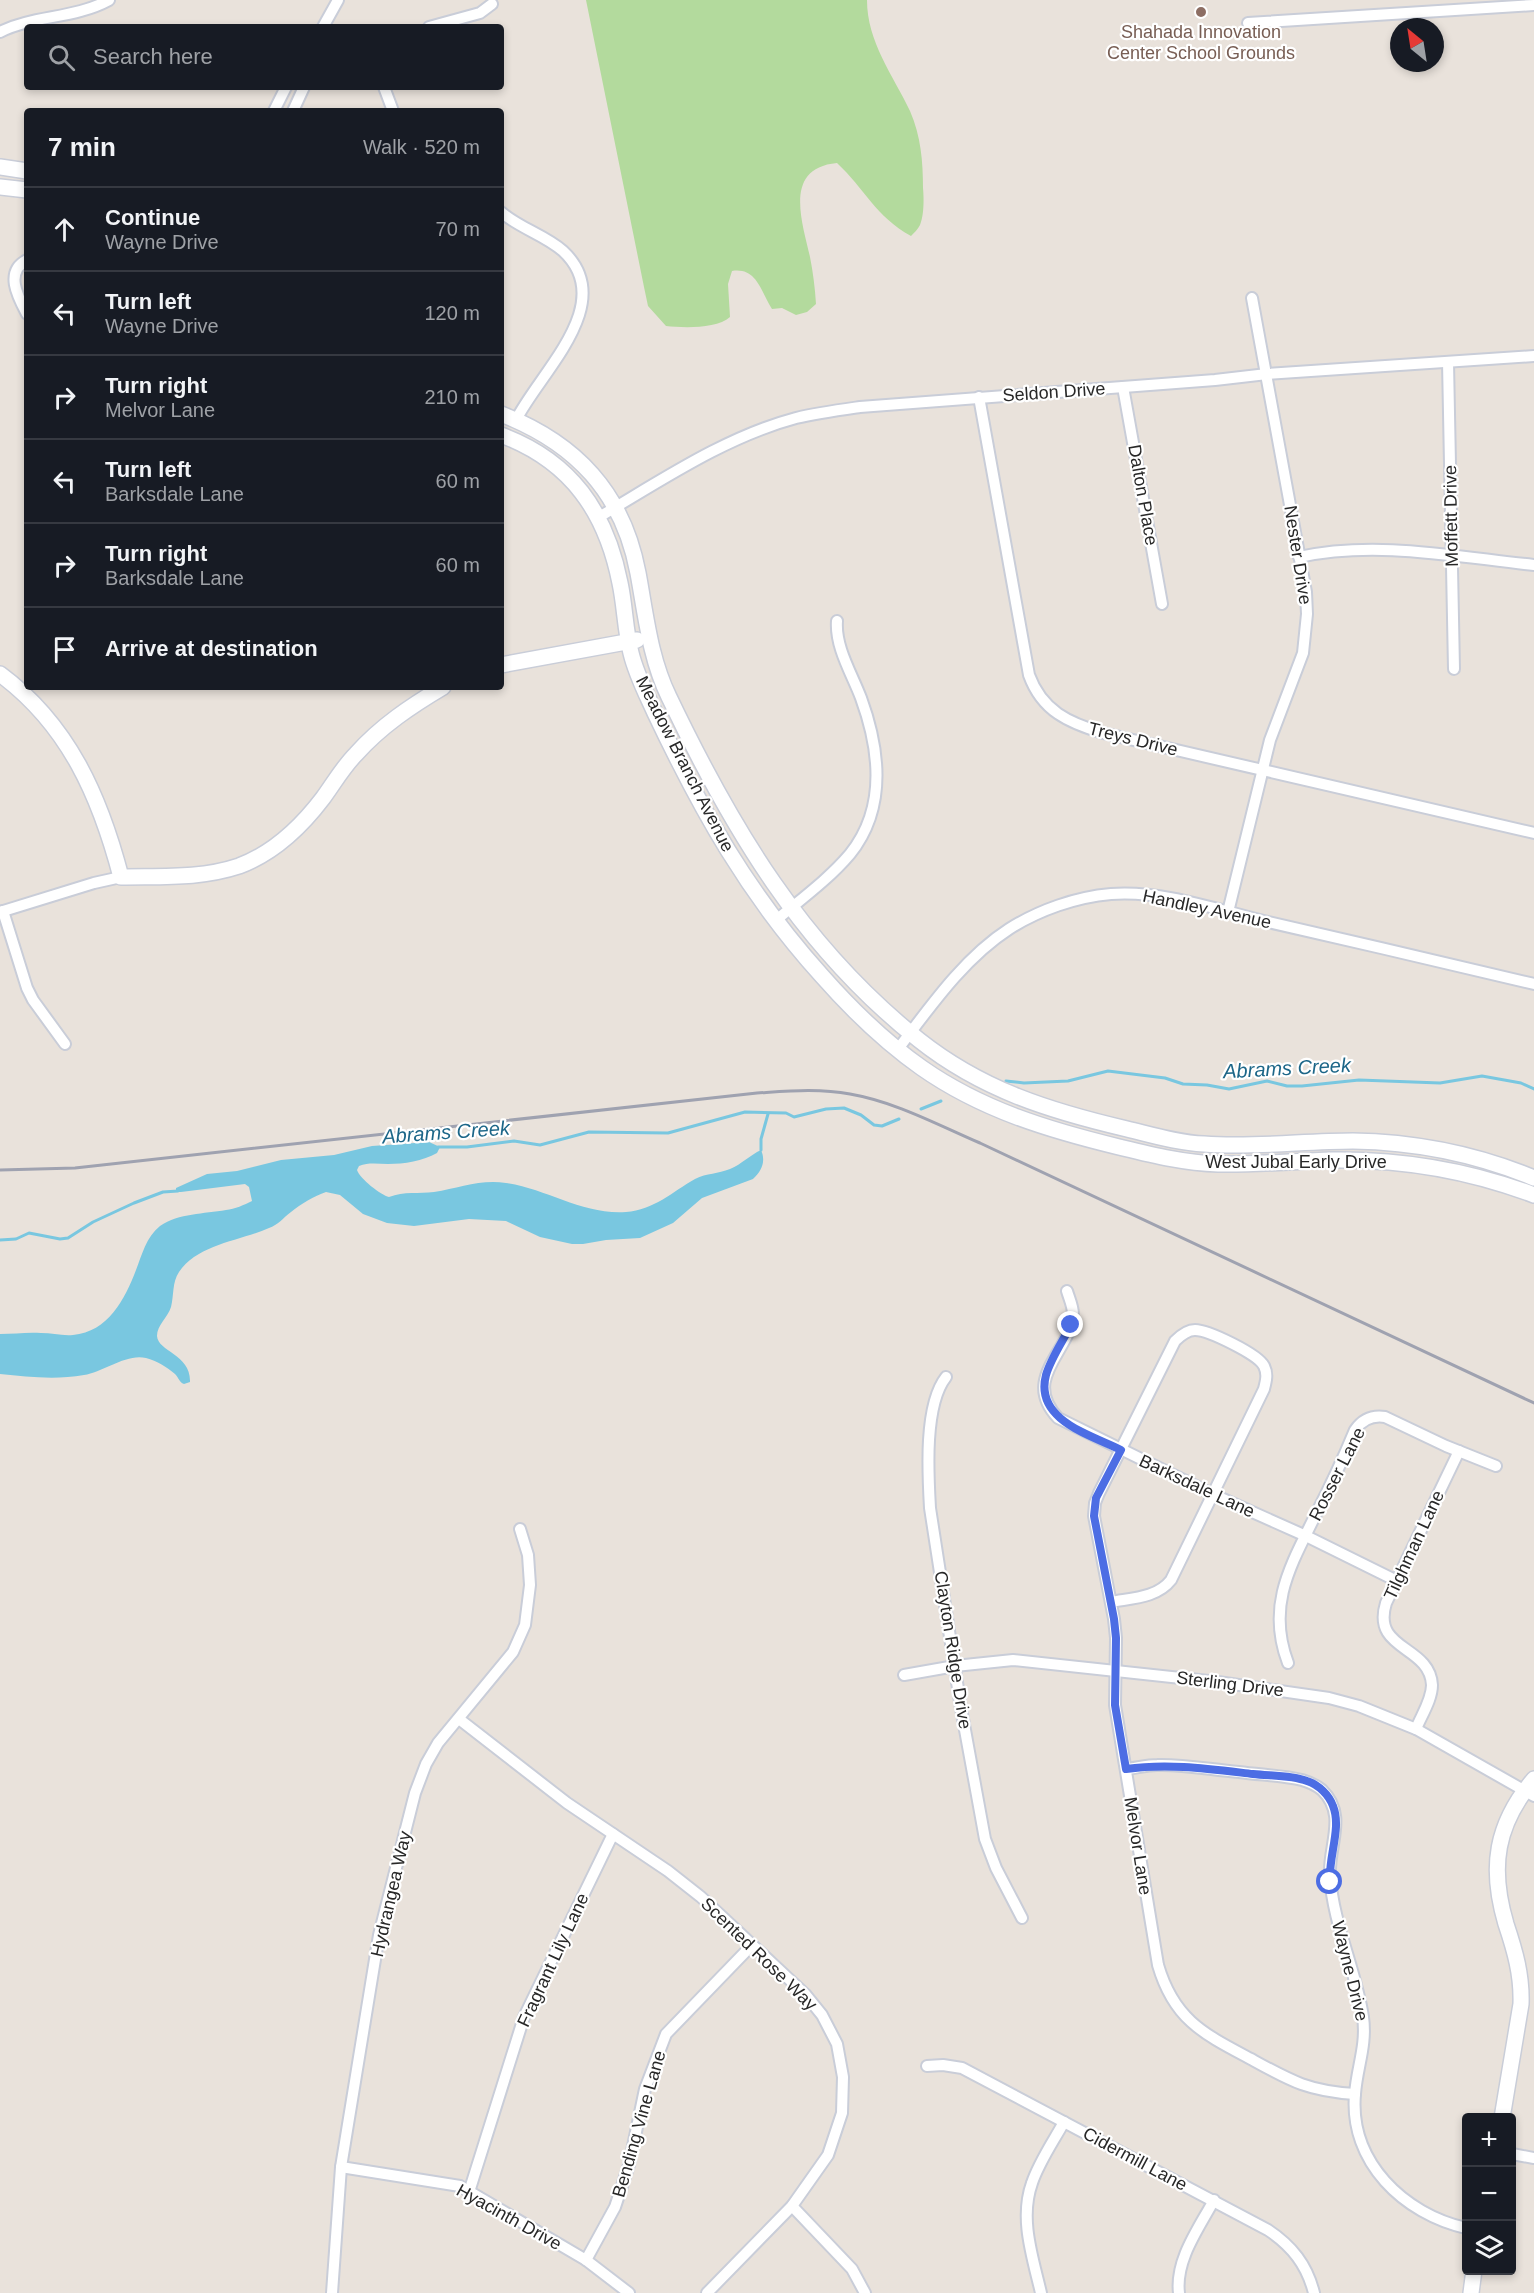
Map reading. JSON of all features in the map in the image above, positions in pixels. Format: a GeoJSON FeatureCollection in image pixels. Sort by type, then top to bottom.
{"type":"FeatureCollection","features":[{"type":"Feature","properties":{"kind":"main road"},"geometry":{"type":"LineString","coordinates":[[0,167],[24,171]]}},
{"type":"Feature","properties":{"kind":"main road"},"geometry":{"type":"LineString","coordinates":[[0,187],[24,190]]}},
{"type":"Feature","properties":{"kind":"main road","name":"Meadow Branch Avenue"},"geometry":{"type":"LineString","coordinates":[[508,417],[551,438],[574,455],[589,469],[616,507],[635,559],[649,639],[668,694],[724,806],[790,908],[843,970],[910,1033]]}},
{"type":"Feature","properties":{"kind":"main road","name":"Meadow Branch Avenue"},"geometry":{"type":"LineString","coordinates":[[504,436],[525,445],[548,459],[578,487],[599,517],[614,556],[629,642],[640,681],[700,805],[733,861],[775,921],[837,993],[898,1049]]}},
{"type":"Feature","properties":{"kind":"main road"},"geometry":{"type":"LineString","coordinates":[[504,664],[649,639]]}},
{"type":"Feature","properties":{"kind":"main road"},"geometry":{"type":"LineString","coordinates":[[0,674],[30,699],[73,753],[103,816],[121,877],[206,874],[238,866],[263,854],[307,819],[355,754],[374,736],[396,718],[438,690]]}},
{"type":"Feature","properties":{"kind":"main road","name":"West Jubal Early Drive"},"geometry":{"type":"LineString","coordinates":[[910,1033],[959,1068],[1011,1095],[1063,1114],[1158,1137],[1206,1144],[1350,1141],[1401,1143],[1462,1153],[1534,1178]]}},
{"type":"Feature","properties":{"kind":"main road","name":"West Jubal Early Drive"},"geometry":{"type":"LineString","coordinates":[[898,1049],[936,1077],[1008,1115],[1062,1133],[1159,1156],[1221,1164],[1331,1161],[1405,1162],[1479,1177],[1534,1196]]}},
{"type":"Feature","properties":{"kind":"main road"},"geometry":{"type":"LineString","coordinates":[[1503,2113],[1522,1992],[1515,1951],[1500,1901],[1497,1859],[1499,1842],[1505,1824],[1531,1788]]}},
{"type":"Feature","properties":{"kind":"main road"},"geometry":{"type":"LineString","coordinates":[[1471,2293],[1473,2275]]}},
{"type":"Feature","properties":{"kind":"street"},"geometry":{"type":"LineString","coordinates":[[0,32],[28,21],[83,11],[109,0]]}},
{"type":"Feature","properties":{"kind":"street"},"geometry":{"type":"LineString","coordinates":[[325,24],[338,0]]}},
{"type":"Feature","properties":{"kind":"street"},"geometry":{"type":"LineString","coordinates":[[440,24],[480,13],[492,4]]}},
{"type":"Feature","properties":{"kind":"street"},"geometry":{"type":"LineString","coordinates":[[1248,23],[1534,5]]}},
{"type":"Feature","properties":{"kind":"street"},"geometry":{"type":"LineString","coordinates":[[276,108],[284,90]]}},
{"type":"Feature","properties":{"kind":"street"},"geometry":{"type":"LineString","coordinates":[[294,108],[303,90]]}},
{"type":"Feature","properties":{"kind":"street"},"geometry":{"type":"LineString","coordinates":[[385,90],[392,108]]}},
{"type":"Feature","properties":{"kind":"street"},"geometry":{"type":"LineString","coordinates":[[504,214],[565,253],[581,280],[584,293],[583,303],[573,331],[527,398],[508,417]]}},
{"type":"Feature","properties":{"kind":"street"},"geometry":{"type":"LineString","coordinates":[[24,262],[17,268],[14,278],[15,288],[24,308]]}},
{"type":"Feature","properties":{"kind":"street","name":"Nester Drive"},"geometry":{"type":"LineString","coordinates":[[1228,912],[1262,769],[1273,731],[1298,670],[1306,640],[1306,592],[1252,298]]}},
{"type":"Feature","properties":{"kind":"street","name":"Seldon Drive"},"geometry":{"type":"LineString","coordinates":[[599,517],[710,452],[770,426],[796,418],[860,407],[979,397],[1534,356]]}},
{"type":"Feature","properties":{"kind":"street","name":"Moffett Drive"},"geometry":{"type":"LineString","coordinates":[[1448,362],[1454,669]]}},
{"type":"Feature","properties":{"kind":"street","name":"Dalton Place"},"geometry":{"type":"LineString","coordinates":[[1123,387],[1162,604]]}},
{"type":"Feature","properties":{"kind":"street","name":"Treys Drive"},"geometry":{"type":"LineString","coordinates":[[979,397],[1029,675],[1042,701],[1062,718],[1082,727],[1534,833]]}},
{"type":"Feature","properties":{"kind":"street"},"geometry":{"type":"LineString","coordinates":[[1299,557],[1362,549],[1534,565]]}},
{"type":"Feature","properties":{"kind":"street"},"geometry":{"type":"LineString","coordinates":[[775,921],[851,853],[868,820],[875,796],[877,763],[874,739],[839,642],[837,621]]}},
{"type":"Feature","properties":{"kind":"street"},"geometry":{"type":"LineString","coordinates":[[65,1044],[27,988],[2,912],[94,883],[121,877]]}},
{"type":"Feature","properties":{"kind":"street","name":"Handley Avenue"},"geometry":{"type":"LineString","coordinates":[[898,1049],[952,982],[983,949],[1010,928],[1046,910],[1089,897],[1134,894],[1228,912],[1534,984]]}},
{"type":"Feature","properties":{"kind":"street","name":"Barksdale Lane"},"geometry":{"type":"LineString","coordinates":[[1066,1291],[1072,1305],[1071,1325],[1047,1372],[1045,1386],[1046,1398],[1054,1413],[1065,1423],[1397,1581]]}},
{"type":"Feature","properties":{"kind":"street","name":"Melvor Lane"},"geometry":{"type":"LineString","coordinates":[[1111,1602],[1152,1594],[1168,1584],[1228,1464],[1266,1379],[1265,1369],[1259,1359],[1227,1342],[1195,1330],[1178,1337],[1096,1498],[1094,1510],[1096,1533],[1111,1602],[1116,1638],[1115,1705],[1158,1965],[1165,1986],[1175,2003],[1203,2033],[1294,2082],[1314,2090],[1355,2094]]}},
{"type":"Feature","properties":{"kind":"street","name":"Clayton Ridge Drive"},"geometry":{"type":"LineString","coordinates":[[946,1377],[938,1391],[932,1411],[930,1508],[985,1839],[996,1868],[1022,1918]]}},
{"type":"Feature","properties":{"kind":"street","name":"Rosser Lane"},"geometry":{"type":"LineString","coordinates":[[1288,1663],[1280,1637],[1280,1601],[1288,1572],[1355,1431],[1366,1419],[1375,1416],[1385,1417],[1446,1446],[1496,1466]]}},
{"type":"Feature","properties":{"kind":"street","name":"Tilghman Lane"},"geometry":{"type":"LineString","coordinates":[[1416,1729],[1430,1696],[1432,1685],[1424,1663],[1396,1643],[1388,1633],[1384,1624],[1384,1607],[1459,1450]]}},
{"type":"Feature","properties":{"kind":"street","name":"Hydrangea Way"},"geometry":{"type":"LineString","coordinates":[[332,2293],[340,2167],[379,1935],[415,1793],[426,1764],[438,1743],[513,1652],[525,1625],[530,1585],[528,1555],[520,1528]]}},
{"type":"Feature","properties":{"kind":"street","name":"Sterling Drive"},"geometry":{"type":"LineString","coordinates":[[904,1675],[955,1666],[1013,1660],[1318,1696],[1359,1706],[1416,1729],[1531,1788]]}},
{"type":"Feature","properties":{"kind":"street","name":"Scented Rose Way"},"geometry":{"type":"LineString","coordinates":[[459,1719],[522,1770],[668,1871],[701,1897],[805,1994],[822,2015],[837,2044],[843,2077],[842,2113],[828,2155],[792,2206],[706,2293]]}},
{"type":"Feature","properties":{"kind":"street","name":"Wayne Drive"},"geometry":{"type":"LineString","coordinates":[[1126,1769],[1171,1765],[1288,1777],[1315,1785],[1333,1804],[1336,1824],[1330,1864],[1331,1891],[1365,2030],[1364,2052],[1355,2094],[1356,2122],[1362,2144],[1378,2174],[1405,2199],[1441,2220],[1462,2226]]}},
{"type":"Feature","properties":{"kind":"street","name":"Fragrant Lily Lane"},"geometry":{"type":"LineString","coordinates":[[470,2192],[524,2017],[613,1834]]}},
{"type":"Feature","properties":{"kind":"street","name":"Bending Vine Lane"},"geometry":{"type":"LineString","coordinates":[[586,2260],[615,2207],[629,2165],[645,2089],[666,2034],[752,1945]]}},
{"type":"Feature","properties":{"kind":"street","name":"Cidermill Lane"},"geometry":{"type":"LineString","coordinates":[[927,2066],[952,2065],[962,2068],[1268,2230],[1296,2253],[1306,2270],[1314,2293]]}},
{"type":"Feature","properties":{"kind":"street"},"geometry":{"type":"LineString","coordinates":[[1041,2293],[1028,2230],[1027,2206],[1036,2174],[1064,2122]]}},
{"type":"Feature","properties":{"kind":"street"},"geometry":{"type":"LineString","coordinates":[[1516,2155],[1534,2158]]}},
{"type":"Feature","properties":{"kind":"street","name":"Hyacinth Drive"},"geometry":{"type":"LineString","coordinates":[[340,2167],[460,2186],[586,2260],[629,2293]]}},
{"type":"Feature","properties":{"kind":"street"},"geometry":{"type":"LineString","coordinates":[[1179,2293],[1178,2276],[1182,2261],[1214,2200]]}},
{"type":"Feature","properties":{"kind":"street"},"geometry":{"type":"LineString","coordinates":[[792,2206],[852,2270],[865,2293]]}},
{"type":"Feature","properties":{"kind":"green space"},"geometry":{"type":"Polygon","coordinates":[[[586,0],[867,0],[871,30],[876,44],[910,111],[919,139],[924,202],[918,228],[911,236],[888,220],[837,163],[820,167],[809,175],[803,185],[800,198],[816,304],[807,312],[796,315],[782,308],[772,309],[753,277],[740,271],[732,271],[728,284],[730,317],[709,326],[666,326],[648,306],[586,0]]]}},
{"type":"Feature","properties":{"kind":"water"},"geometry":{"type":"Polygon","coordinates":[[[429,1142],[440,1147],[437,1153],[426,1158],[413,1162],[366,1164],[359,1166],[357,1170],[371,1186],[389,1197],[497,1182],[536,1190],[595,1210],[626,1212],[654,1204],[695,1179],[730,1169],[761,1150],[763,1162],[759,1173],[753,1179],[702,1198],[673,1223],[640,1238],[583,1244],[540,1237],[506,1221],[469,1219],[414,1226],[387,1223],[363,1214],[340,1195],[326,1192],[303,1203],[272,1227],[208,1249],[197,1255],[179,1272],[174,1285],[171,1307],[157,1336],[163,1346],[185,1365],[190,1382],[184,1384],[162,1364],[139,1357],[123,1360],[74,1377],[42,1378],[0,1374],[0,1334],[73,1335],[96,1328],[114,1312],[120,1303],[155,1230],[183,1216],[239,1207],[252,1201],[249,1187],[245,1184],[181,1192],[176,1192],[176,1188],[207,1174],[237,1171],[281,1160],[334,1155],[372,1146],[429,1142]]]}},
{"type":"Feature","properties":{"kind":"waterway","name":"Abrams Creek"},"geometry":{"type":"LineString","coordinates":[[1006,1081],[1024,1083],[1068,1081],[1108,1071],[1165,1078],[1183,1084],[1229,1089],[1267,1081],[1287,1086],[1359,1080],[1440,1083],[1482,1076],[1521,1083],[1534,1089]]}},
{"type":"Feature","properties":{"kind":"waterway","name":"Abrams Creek"},"geometry":{"type":"LineString","coordinates":[[921,1109],[941,1101]]}},
{"type":"Feature","properties":{"kind":"waterway","name":"Abrams Creek"},"geometry":{"type":"LineString","coordinates":[[438,1147],[467,1147],[514,1141],[540,1145],[589,1132],[668,1133],[745,1112],[786,1113],[794,1117],[826,1109],[844,1108],[861,1115],[874,1125],[882,1126],[899,1119]]}},
{"type":"Feature","properties":{"kind":"waterway"},"geometry":{"type":"LineString","coordinates":[[761,1150],[761,1139],[768,1114]]}},
{"type":"Feature","properties":{"kind":"waterway","name":"Abrams Creek"},"geometry":{"type":"LineString","coordinates":[[0,1240],[16,1239],[29,1233],[60,1239],[68,1238],[93,1222],[134,1203],[163,1192],[178,1191]]}},
{"type":"Feature","properties":{"kind":"railway"},"geometry":{"type":"LineString","coordinates":[[0,1170],[75,1168],[757,1093],[804,1090],[838,1092],[884,1102],[980,1143],[1534,1403]]}},
{"type":"Feature","properties":{"kind":"place","name":"Shahada Innovation Center School Grounds"},"geometry":{"type":"Point","coordinates":[1201,12]}},
{"type":"Feature","properties":{"kind":"route"},"geometry":{"type":"LineString","coordinates":[[1071,1325],[1045,1378],[1048,1403],[1058,1418],[1065,1423],[1121,1450],[1096,1498],[1094,1516],[1114,1619],[1115,1705],[1126,1769],[1171,1765],[1288,1777],[1315,1785],[1333,1804],[1335,1814],[1330,1882]]}}]}
